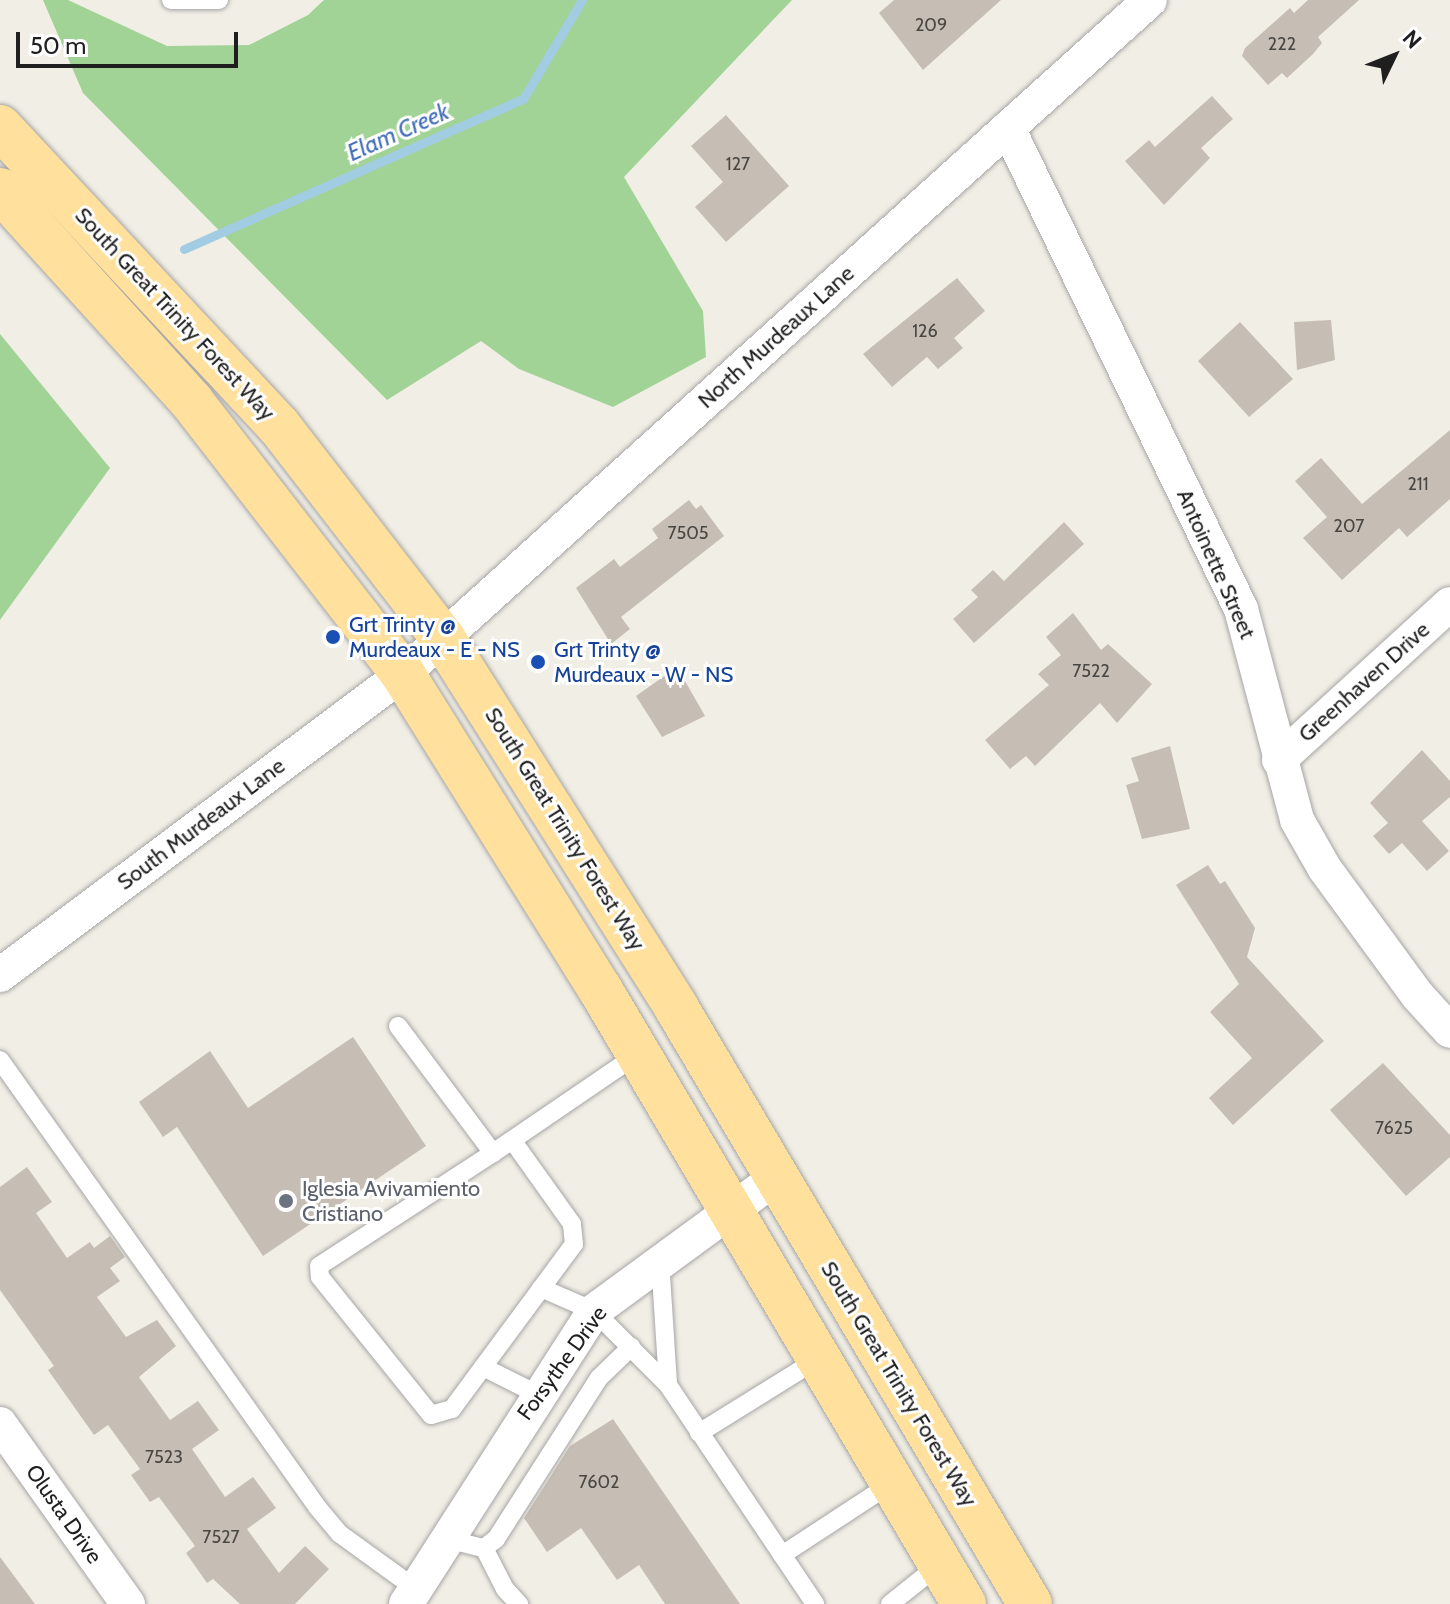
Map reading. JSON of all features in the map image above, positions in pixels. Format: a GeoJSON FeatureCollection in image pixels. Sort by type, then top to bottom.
{"type":"FeatureCollection","features":[{"type":"Feature","properties":{"kind":"main road","name":"South Great Trinity Forest Way"},"geometry":{"type":"LineString","coordinates":[[0,127],[279,426],[443,638],[565,825],[1030,1604]]}},
{"type":"Feature","properties":{"kind":"main road","name":"South Great Trinity Forest Way"},"geometry":{"type":"LineString","coordinates":[[0,190],[192,402],[403,674],[638,1054],[964,1604]]}},
{"type":"Feature","properties":{"kind":"street","name":"North Murdeaux Lane"},"geometry":{"type":"LineString","coordinates":[[403,674],[1150,0]]}},
{"type":"Feature","properties":{"kind":"street","name":"Antoinette Street"},"geometry":{"type":"LineString","coordinates":[[1008,128],[1241,609],[1297,820],[1325,869],[1418,996],[1450,1031]]}},
{"type":"Feature","properties":{"kind":"street","name":"Greenhaven Drive"},"geometry":{"type":"LineString","coordinates":[[1279,760],[1450,604]]}},
{"type":"Feature","properties":{"kind":"street","name":"South Murdeaux Lane"},"geometry":{"type":"LineString","coordinates":[[0,975],[403,674]]}},
{"type":"Feature","properties":{"kind":"street","name":"Forsythe Drive"},"geometry":{"type":"LineString","coordinates":[[411,1596],[537,1394],[594,1311],[660,1258],[776,1178]]}},
{"type":"Feature","properties":{"kind":"street","name":"Olusta Drive"},"geometry":{"type":"LineString","coordinates":[[0,1424],[128,1604]]}},
{"type":"Feature","properties":{"kind":"lane"},"geometry":{"type":"LineString","coordinates":[[171,0],[219,0]]}},
{"type":"Feature","properties":{"kind":"lane"},"geometry":{"type":"LineString","coordinates":[[398,1026],[493,1153]]}},
{"type":"Feature","properties":{"kind":"lane"},"geometry":{"type":"LineString","coordinates":[[512,1140],[572,1224],[574,1244],[452,1409],[431,1415],[320,1277],[319,1266],[638,1054]]}},
{"type":"Feature","properties":{"kind":"lane"},"geometry":{"type":"LineString","coordinates":[[0,1060],[318,1508],[340,1534],[411,1596]]}},
{"type":"Feature","properties":{"kind":"lane"},"geometry":{"type":"LineString","coordinates":[[660,1258],[668,1385]]}},
{"type":"Feature","properties":{"kind":"lane"},"geometry":{"type":"LineString","coordinates":[[541,1288],[594,1311],[668,1385],[815,1604]]}},
{"type":"Feature","properties":{"kind":"lane"},"geometry":{"type":"LineString","coordinates":[[484,1548],[496,1539],[599,1378],[631,1347]]}},
{"type":"Feature","properties":{"kind":"lane"},"geometry":{"type":"LineString","coordinates":[[699,1433],[818,1359]]}},
{"type":"Feature","properties":{"kind":"lane"},"geometry":{"type":"LineString","coordinates":[[483,1367],[537,1394]]}},
{"type":"Feature","properties":{"kind":"lane"},"geometry":{"type":"LineString","coordinates":[[782,1555],[892,1483]]}},
{"type":"Feature","properties":{"kind":"lane"},"geometry":{"type":"LineString","coordinates":[[447,1539],[484,1548],[505,1589],[519,1604]]}},
{"type":"Feature","properties":{"kind":"lane"},"geometry":{"type":"LineString","coordinates":[[890,1604],[940,1564]]}},
{"type":"Feature","properties":{"kind":"green space"},"geometry":{"type":"Polygon","coordinates":[[[43,0],[68,0],[167,46],[249,45],[308,15],[324,0],[792,0],[624,177],[703,311],[706,357],[613,407],[519,369],[481,341],[387,400],[83,93],[43,0]]]}},
{"type":"Feature","properties":{"kind":"green space"},"geometry":{"type":"Polygon","coordinates":[[[0,334],[110,468],[0,620],[0,334]]]}},
{"type":"Feature","properties":{"kind":"building"},"geometry":{"type":"Polygon","coordinates":[[[894,0],[1001,0],[923,70],[879,13],[894,0]]]}},
{"type":"Feature","properties":{"kind":"building"},"geometry":{"type":"Polygon","coordinates":[[[1308,0],[1359,0],[1318,37],[1322,43],[1313,54],[1287,78],[1282,73],[1268,85],[1242,56],[1245,48],[1290,8],[1294,13],[1308,0]]]}},
{"type":"Feature","properties":{"kind":"building"},"geometry":{"type":"Polygon","coordinates":[[[1212,96],[1233,119],[1201,148],[1210,158],[1164,205],[1125,161],[1149,140],[1155,147],[1212,96]]]}},
{"type":"Feature","properties":{"kind":"building"},"geometry":{"type":"Polygon","coordinates":[[[726,115],[789,186],[726,242],[695,207],[723,182],[691,146],[726,115]]]}},
{"type":"Feature","properties":{"kind":"building"},"geometry":{"type":"Polygon","coordinates":[[[957,278],[985,311],[954,338],[963,348],[938,369],[927,357],[892,387],[863,354],[957,278]]]}},
{"type":"Feature","properties":{"kind":"building"},"geometry":{"type":"Polygon","coordinates":[[[1331,320],[1335,360],[1297,370],[1294,322],[1331,320]]]}},
{"type":"Feature","properties":{"kind":"building"},"geometry":{"type":"Polygon","coordinates":[[[1240,322],[1293,379],[1249,417],[1198,361],[1240,322]]]}},
{"type":"Feature","properties":{"kind":"building"},"geometry":{"type":"Polygon","coordinates":[[[1450,430],[1450,499],[1407,537],[1399,528],[1342,580],[1303,538],[1327,517],[1295,481],[1321,458],[1362,504],[1450,430]]]}},
{"type":"Feature","properties":{"kind":"building"},"geometry":{"type":"Polygon","coordinates":[[[689,500],[696,509],[701,505],[724,536],[621,617],[630,629],[611,644],[576,588],[614,559],[620,567],[658,538],[652,529],[689,500]]]}},
{"type":"Feature","properties":{"kind":"building"},"geometry":{"type":"Polygon","coordinates":[[[1064,522],[1084,544],[974,643],[953,619],[978,597],[971,590],[993,570],[1004,581],[1064,522]]]}},
{"type":"Feature","properties":{"kind":"building"},"geometry":{"type":"Polygon","coordinates":[[[1073,613],[1101,650],[1108,644],[1152,684],[1117,723],[1100,703],[1035,766],[1026,756],[1010,769],[985,740],[1049,685],[1038,674],[1061,655],[1046,637],[1073,613]]]}},
{"type":"Feature","properties":{"kind":"building"},"geometry":{"type":"Polygon","coordinates":[[[677,667],[705,716],[662,737],[636,696],[677,667]]]}},
{"type":"Feature","properties":{"kind":"building"},"geometry":{"type":"Polygon","coordinates":[[[1170,746],[1190,829],[1142,839],[1126,785],[1139,781],[1131,758],[1170,746]]]}},
{"type":"Feature","properties":{"kind":"building"},"geometry":{"type":"Polygon","coordinates":[[[1422,750],[1450,781],[1450,797],[1422,821],[1449,851],[1427,871],[1402,843],[1389,854],[1373,836],[1388,823],[1370,803],[1422,750]]]}},
{"type":"Feature","properties":{"kind":"building"},"geometry":{"type":"Polygon","coordinates":[[[1208,865],[1220,884],[1225,881],[1255,928],[1247,957],[1324,1041],[1233,1125],[1209,1098],[1252,1058],[1210,1012],[1239,984],[1176,885],[1208,865]]]}},
{"type":"Feature","properties":{"kind":"building","name":"Iglesia Avivamiento Cristiano"},"geometry":{"type":"Polygon","coordinates":[[[353,1037],[426,1146],[263,1256],[177,1127],[163,1137],[139,1102],[210,1051],[248,1108],[353,1037]]]}},
{"type":"Feature","properties":{"kind":"building"},"geometry":{"type":"Polygon","coordinates":[[[1383,1063],[1450,1135],[1450,1157],[1406,1196],[1330,1110],[1383,1063]]]}},
{"type":"Feature","properties":{"kind":"building"},"geometry":{"type":"Polygon","coordinates":[[[27,1167],[52,1202],[36,1213],[67,1258],[90,1242],[94,1248],[110,1236],[125,1257],[110,1268],[120,1281],[97,1297],[126,1337],[157,1320],[176,1346],[139,1377],[170,1420],[198,1401],[219,1430],[192,1449],[225,1497],[253,1477],[276,1508],[247,1529],[279,1573],[305,1546],[329,1569],[295,1604],[240,1604],[213,1579],[207,1583],[186,1553],[195,1546],[159,1497],[150,1502],[131,1475],[140,1469],[108,1425],[94,1435],[48,1370],[54,1366],[0,1290],[0,1187],[27,1167]]]}},
{"type":"Feature","properties":{"kind":"building"},"geometry":{"type":"Polygon","coordinates":[[[613,1419],[740,1604],[665,1604],[639,1565],[617,1580],[581,1528],[547,1552],[524,1518],[570,1446],[613,1419]]]}},
{"type":"Feature","properties":{"kind":"building"},"geometry":{"type":"Polygon","coordinates":[[[0,1557],[35,1604],[0,1604],[0,1557]]]}},
{"type":"Feature","properties":{"kind":"waterway","name":"Elam Creek"},"geometry":{"type":"LineString","coordinates":[[184,249],[523,99],[582,0]]}},
{"type":"Feature","properties":{"kind":"place","name":"Grt Trinty @ Murdeaux - E - NS"},"geometry":{"type":"Point","coordinates":[333,637]}},
{"type":"Feature","properties":{"kind":"place","name":"Grt Trinty @ Murdeaux - W - NS"},"geometry":{"type":"Point","coordinates":[538,662]}},
{"type":"Feature","properties":{"kind":"place","name":"Iglesia Avivamiento Cristiano"},"geometry":{"type":"Point","coordinates":[286,1201]}}]}
